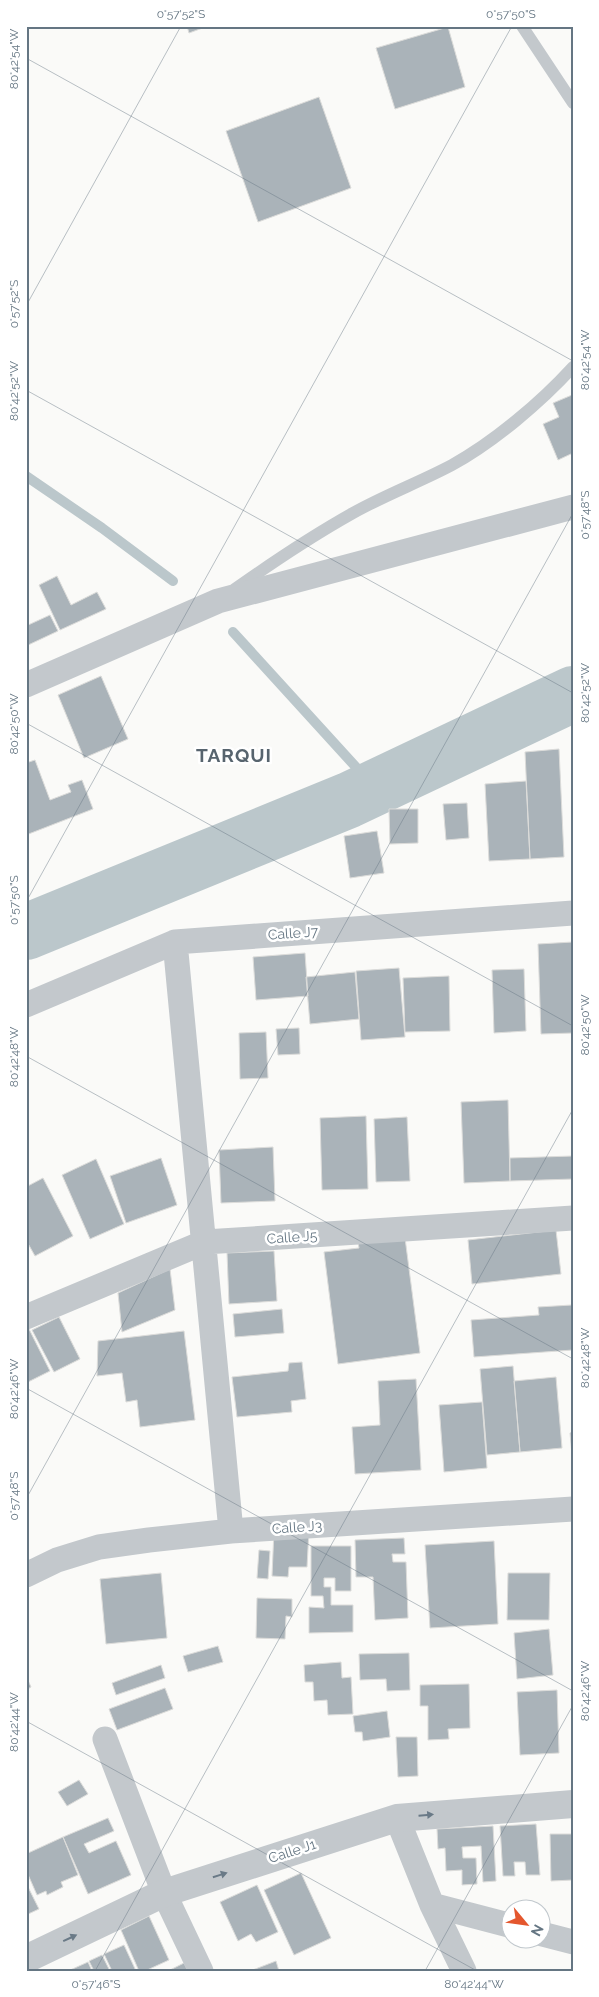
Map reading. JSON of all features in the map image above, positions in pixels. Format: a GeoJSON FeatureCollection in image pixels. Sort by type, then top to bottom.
{"type":"FeatureCollection","features":[{"type":"Feature","properties":{"kind":"street"},"geometry":{"type":"LineString","coordinates":[[26,685],[218,601],[573,506]]}},
{"type":"Feature","properties":{"kind":"street","name":"Calle J7"},"geometry":{"type":"LineString","coordinates":[[26,1005],[175,942],[573,913]]}},
{"type":"Feature","properties":{"kind":"street"},"geometry":{"type":"LineString","coordinates":[[175,942],[231,1531]]}},
{"type":"Feature","properties":{"kind":"street","name":"Calle J5"},"geometry":{"type":"LineString","coordinates":[[26,1317],[205,1242],[573,1218]]}},
{"type":"Feature","properties":{"kind":"street","name":"Calle J3"},"geometry":{"type":"LineString","coordinates":[[26,1575],[58,1560],[99,1547],[231,1531],[573,1509]]}},
{"type":"Feature","properties":{"kind":"street"},"geometry":{"type":"LineString","coordinates":[[105,1739],[164,1893],[201,1971]]}},
{"type":"Feature","properties":{"kind":"street","name":"Calle J1"},"geometry":{"type":"LineString","coordinates":[[26,1959],[164,1893],[397,1818],[573,1804]]}},
{"type":"Feature","properties":{"kind":"street"},"geometry":{"type":"LineString","coordinates":[[397,1818],[432,1905],[464,1971]]}},
{"type":"Feature","properties":{"kind":"street"},"geometry":{"type":"LineString","coordinates":[[432,1905],[502,1923]]}},
{"type":"Feature","properties":{"kind":"street"},"geometry":{"type":"LineString","coordinates":[[552,1937],[573,1942]]}},
{"type":"Feature","properties":{"kind":"lane"},"geometry":{"type":"LineString","coordinates":[[522,26],[573,103]]}},
{"type":"Feature","properties":{"kind":"lane"},"geometry":{"type":"LineString","coordinates":[[218,601],[295,547],[355,512],[453,464],[492,440],[559,382],[573,367]]}},
{"type":"Feature","properties":{"kind":"building"},"geometry":{"type":"Polygon","coordinates":[[[187,26],[208,26],[189,33],[187,26]]]}},
{"type":"Feature","properties":{"kind":"building"},"geometry":{"type":"Polygon","coordinates":[[[448,27],[465,87],[395,109],[376,48],[448,27]]]}},
{"type":"Feature","properties":{"kind":"building"},"geometry":{"type":"Polygon","coordinates":[[[319,97],[351,188],[258,222],[226,131],[319,97]]]}},
{"type":"Feature","properties":{"kind":"building"},"geometry":{"type":"Polygon","coordinates":[[[572,395],[573,453],[558,460],[543,424],[559,417],[553,403],[572,395]]]}},
{"type":"Feature","properties":{"kind":"building"},"geometry":{"type":"Polygon","coordinates":[[[57,576],[71,605],[97,592],[106,609],[60,630],[39,585],[57,576]]]}},
{"type":"Feature","properties":{"kind":"building"},"geometry":{"type":"Polygon","coordinates":[[[50,615],[58,631],[26,646],[26,626],[50,615]]]}},
{"type":"Feature","properties":{"kind":"building"},"geometry":{"type":"Polygon","coordinates":[[[101,676],[128,739],[84,758],[58,695],[101,676]]]}},
{"type":"Feature","properties":{"kind":"building"},"geometry":{"type":"Polygon","coordinates":[[[559,749],[564,857],[530,859],[525,752],[559,749]]]}},
{"type":"Feature","properties":{"kind":"building"},"geometry":{"type":"Polygon","coordinates":[[[35,760],[50,800],[71,792],[68,785],[82,780],[93,809],[26,835],[26,763],[35,760]]]}},
{"type":"Feature","properties":{"kind":"building"},"geometry":{"type":"Polygon","coordinates":[[[526,781],[530,859],[489,861],[485,784],[526,781]]]}},
{"type":"Feature","properties":{"kind":"building"},"geometry":{"type":"Polygon","coordinates":[[[467,803],[469,838],[446,840],[443,804],[467,803]]]}},
{"type":"Feature","properties":{"kind":"building"},"geometry":{"type":"Polygon","coordinates":[[[389,809],[418,809],[418,843],[390,844],[389,809]]]}},
{"type":"Feature","properties":{"kind":"building"},"geometry":{"type":"Polygon","coordinates":[[[377,831],[384,873],[350,878],[344,836],[377,831]]]}},
{"type":"Feature","properties":{"kind":"building"},"geometry":{"type":"Polygon","coordinates":[[[573,942],[573,1033],[541,1034],[538,944],[573,942]]]}},
{"type":"Feature","properties":{"kind":"building"},"geometry":{"type":"Polygon","coordinates":[[[305,953],[308,996],[256,1000],[253,957],[305,953]]]}},
{"type":"Feature","properties":{"kind":"building"},"geometry":{"type":"Polygon","coordinates":[[[399,968],[405,1037],[361,1040],[356,971],[399,968]]]}},
{"type":"Feature","properties":{"kind":"building"},"geometry":{"type":"Polygon","coordinates":[[[524,969],[526,1031],[494,1033],[492,970],[524,969]]]}},
{"type":"Feature","properties":{"kind":"building"},"geometry":{"type":"Polygon","coordinates":[[[355,972],[359,1019],[310,1024],[306,977],[355,972]]]}},
{"type":"Feature","properties":{"kind":"building"},"geometry":{"type":"Polygon","coordinates":[[[449,976],[450,1031],[405,1032],[403,978],[449,976]]]}},
{"type":"Feature","properties":{"kind":"building"},"geometry":{"type":"Polygon","coordinates":[[[299,1028],[300,1054],[278,1055],[276,1029],[299,1028]]]}},
{"type":"Feature","properties":{"kind":"building"},"geometry":{"type":"Polygon","coordinates":[[[266,1032],[268,1078],[240,1079],[239,1033],[266,1032]]]}},
{"type":"Feature","properties":{"kind":"building"},"geometry":{"type":"Polygon","coordinates":[[[508,1100],[510,1181],[464,1183],[461,1102],[508,1100]]]}},
{"type":"Feature","properties":{"kind":"building"},"geometry":{"type":"Polygon","coordinates":[[[366,1116],[368,1189],[322,1190],[320,1118],[366,1116]]]}},
{"type":"Feature","properties":{"kind":"building"},"geometry":{"type":"Polygon","coordinates":[[[407,1117],[410,1181],[376,1182],[374,1119],[407,1117]]]}},
{"type":"Feature","properties":{"kind":"building"},"geometry":{"type":"Polygon","coordinates":[[[273,1147],[275,1201],[221,1203],[219,1150],[273,1147]]]}},
{"type":"Feature","properties":{"kind":"building"},"geometry":{"type":"Polygon","coordinates":[[[573,1156],[573,1179],[510,1181],[510,1158],[573,1156]]]}},
{"type":"Feature","properties":{"kind":"building"},"geometry":{"type":"Polygon","coordinates":[[[161,1158],[177,1205],[126,1223],[110,1176],[161,1158]]]}},
{"type":"Feature","properties":{"kind":"building"},"geometry":{"type":"Polygon","coordinates":[[[96,1159],[124,1224],[90,1239],[62,1175],[96,1159]]]}},
{"type":"Feature","properties":{"kind":"building"},"geometry":{"type":"Polygon","coordinates":[[[43,1178],[73,1236],[35,1256],[26,1240],[26,1187],[43,1178]]]}},
{"type":"Feature","properties":{"kind":"building"},"geometry":{"type":"Polygon","coordinates":[[[404,1230],[420,1353],[338,1364],[324,1252],[359,1248],[357,1237],[404,1230]]]}},
{"type":"Feature","properties":{"kind":"building"},"geometry":{"type":"Polygon","coordinates":[[[556,1230],[561,1274],[472,1284],[468,1240],[556,1230]]]}},
{"type":"Feature","properties":{"kind":"building"},"geometry":{"type":"Polygon","coordinates":[[[274,1251],[277,1301],[229,1304],[227,1253],[274,1251]]]}},
{"type":"Feature","properties":{"kind":"building"},"geometry":{"type":"Polygon","coordinates":[[[170,1269],[175,1310],[122,1332],[118,1293],[170,1269]]]}},
{"type":"Feature","properties":{"kind":"building"},"geometry":{"type":"Polygon","coordinates":[[[572,1305],[573,1350],[474,1357],[471,1320],[539,1315],[538,1307],[572,1305]]]}},
{"type":"Feature","properties":{"kind":"building"},"geometry":{"type":"Polygon","coordinates":[[[282,1309],[284,1333],[235,1337],[233,1314],[282,1309]]]}},
{"type":"Feature","properties":{"kind":"building"},"geometry":{"type":"Polygon","coordinates":[[[59,1317],[80,1359],[54,1372],[32,1330],[59,1317]]]}},
{"type":"Feature","properties":{"kind":"building"},"geometry":{"type":"Polygon","coordinates":[[[26,1323],[50,1371],[26,1383],[26,1323]]]}},
{"type":"Feature","properties":{"kind":"building"},"geometry":{"type":"Polygon","coordinates":[[[184,1331],[195,1420],[140,1427],[137,1400],[126,1402],[122,1373],[97,1376],[98,1341],[184,1331]]]}},
{"type":"Feature","properties":{"kind":"building"},"geometry":{"type":"Polygon","coordinates":[[[302,1362],[306,1399],[291,1401],[292,1412],[237,1417],[232,1377],[288,1371],[289,1363],[302,1362]]]}},
{"type":"Feature","properties":{"kind":"building"},"geometry":{"type":"Polygon","coordinates":[[[513,1366],[520,1452],[487,1455],[480,1369],[513,1366]]]}},
{"type":"Feature","properties":{"kind":"building"},"geometry":{"type":"Polygon","coordinates":[[[556,1377],[562,1448],[520,1452],[514,1381],[556,1377]]]}},
{"type":"Feature","properties":{"kind":"building"},"geometry":{"type":"Polygon","coordinates":[[[416,1379],[421,1470],[355,1474],[352,1427],[380,1425],[378,1381],[416,1379]]]}},
{"type":"Feature","properties":{"kind":"building"},"geometry":{"type":"Polygon","coordinates":[[[482,1402],[487,1468],[444,1472],[439,1405],[482,1402]]]}},
{"type":"Feature","properties":{"kind":"building"},"geometry":{"type":"Polygon","coordinates":[[[573,1432],[573,1465],[570,1433],[573,1432]]]}},
{"type":"Feature","properties":{"kind":"building"},"geometry":{"type":"Polygon","coordinates":[[[274,1530],[309,1530],[307,1567],[289,1567],[288,1577],[272,1576],[274,1530]]]}},
{"type":"Feature","properties":{"kind":"building"},"geometry":{"type":"Polygon","coordinates":[[[404,1538],[405,1554],[392,1554],[393,1562],[406,1562],[408,1618],[375,1620],[373,1577],[356,1577],[355,1540],[404,1538]]]}},
{"type":"Feature","properties":{"kind":"building"},"geometry":{"type":"Polygon","coordinates":[[[494,1541],[498,1624],[430,1628],[425,1545],[494,1541]]]}},
{"type":"Feature","properties":{"kind":"building"},"geometry":{"type":"Polygon","coordinates":[[[311,1546],[351,1546],[351,1591],[335,1591],[335,1578],[324,1578],[324,1587],[331,1587],[331,1605],[353,1605],[353,1632],[309,1633],[309,1607],[324,1608],[323,1596],[311,1596],[311,1546]]]}},
{"type":"Feature","properties":{"kind":"building"},"geometry":{"type":"Polygon","coordinates":[[[259,1550],[270,1551],[268,1579],[257,1578],[259,1550]]]}},
{"type":"Feature","properties":{"kind":"building"},"geometry":{"type":"Polygon","coordinates":[[[161,1573],[167,1638],[106,1644],[100,1579],[161,1573]]]}},
{"type":"Feature","properties":{"kind":"building"},"geometry":{"type":"Polygon","coordinates":[[[508,1573],[550,1573],[549,1620],[507,1620],[508,1573]]]}},
{"type":"Feature","properties":{"kind":"building"},"geometry":{"type":"Polygon","coordinates":[[[257,1598],[292,1599],[292,1617],[286,1616],[285,1639],[256,1638],[257,1598]]]}},
{"type":"Feature","properties":{"kind":"building"},"geometry":{"type":"Polygon","coordinates":[[[549,1629],[553,1675],[517,1679],[514,1633],[549,1629]]]}},
{"type":"Feature","properties":{"kind":"building"},"geometry":{"type":"Polygon","coordinates":[[[218,1646],[223,1662],[188,1672],[183,1656],[218,1646]]]}},
{"type":"Feature","properties":{"kind":"building"},"geometry":{"type":"Polygon","coordinates":[[[409,1653],[410,1690],[387,1691],[386,1679],[360,1680],[359,1654],[409,1653]]]}},
{"type":"Feature","properties":{"kind":"building"},"geometry":{"type":"Polygon","coordinates":[[[341,1662],[342,1678],[351,1677],[353,1714],[328,1715],[327,1700],[314,1701],[313,1682],[305,1682],[304,1665],[341,1662]]]}},
{"type":"Feature","properties":{"kind":"building"},"geometry":{"type":"Polygon","coordinates":[[[161,1665],[165,1678],[116,1695],[112,1683],[161,1665]]]}},
{"type":"Feature","properties":{"kind":"building"},"geometry":{"type":"Polygon","coordinates":[[[26,1676],[31,1687],[26,1690],[26,1676]]]}},
{"type":"Feature","properties":{"kind":"building"},"geometry":{"type":"Polygon","coordinates":[[[469,1684],[470,1728],[448,1729],[449,1739],[428,1740],[428,1706],[420,1706],[420,1685],[469,1684]]]}},
{"type":"Feature","properties":{"kind":"building"},"geometry":{"type":"Polygon","coordinates":[[[165,1688],[173,1709],[117,1730],[109,1709],[165,1688]]]}},
{"type":"Feature","properties":{"kind":"building"},"geometry":{"type":"Polygon","coordinates":[[[557,1690],[559,1753],[520,1755],[517,1692],[557,1690]]]}},
{"type":"Feature","properties":{"kind":"building"},"geometry":{"type":"Polygon","coordinates":[[[387,1711],[390,1737],[363,1741],[362,1732],[355,1732],[353,1716],[387,1711]]]}},
{"type":"Feature","properties":{"kind":"building"},"geometry":{"type":"Polygon","coordinates":[[[396,1737],[417,1737],[418,1776],[398,1777],[396,1737]]]}},
{"type":"Feature","properties":{"kind":"building"},"geometry":{"type":"Polygon","coordinates":[[[79,1780],[88,1794],[67,1806],[58,1792],[79,1780]]]}},
{"type":"Feature","properties":{"kind":"building"},"geometry":{"type":"Polygon","coordinates":[[[108,1818],[114,1831],[84,1844],[89,1853],[116,1841],[131,1875],[88,1894],[63,1837],[108,1818]]]}},
{"type":"Feature","properties":{"kind":"building"},"geometry":{"type":"Polygon","coordinates":[[[536,1824],[540,1875],[526,1875],[525,1862],[514,1862],[515,1876],[503,1876],[500,1826],[536,1824]]]}},
{"type":"Feature","properties":{"kind":"building"},"geometry":{"type":"Polygon","coordinates":[[[493,1826],[496,1881],[483,1882],[481,1846],[462,1847],[463,1858],[476,1858],[477,1884],[462,1885],[462,1870],[446,1871],[445,1848],[438,1849],[437,1829],[493,1826]]]}},
{"type":"Feature","properties":{"kind":"building"},"geometry":{"type":"Polygon","coordinates":[[[550,1834],[573,1834],[573,1880],[551,1881],[550,1834]]]}},
{"type":"Feature","properties":{"kind":"building"},"geometry":{"type":"Polygon","coordinates":[[[63,1837],[78,1875],[61,1882],[63,1887],[47,1895],[46,1891],[37,1895],[26,1870],[26,1854],[63,1837]]]}},
{"type":"Feature","properties":{"kind":"building"},"geometry":{"type":"Polygon","coordinates":[[[301,1873],[331,1938],[294,1955],[264,1890],[301,1873]]]}},
{"type":"Feature","properties":{"kind":"building"},"geometry":{"type":"Polygon","coordinates":[[[26,1883],[39,1909],[26,1915],[26,1883]]]}},
{"type":"Feature","properties":{"kind":"building"},"geometry":{"type":"Polygon","coordinates":[[[257,1885],[278,1932],[256,1942],[251,1934],[238,1941],[220,1902],[257,1885]]]}},
{"type":"Feature","properties":{"kind":"building"},"geometry":{"type":"Polygon","coordinates":[[[149,1916],[169,1960],[145,1971],[139,1971],[121,1930],[149,1916]]]}},
{"type":"Feature","properties":{"kind":"building"},"geometry":{"type":"Polygon","coordinates":[[[124,1945],[136,1971],[112,1971],[104,1954],[124,1945]]]}},
{"type":"Feature","properties":{"kind":"building"},"geometry":{"type":"Polygon","coordinates":[[[102,1955],[110,1971],[94,1971],[89,1961],[102,1955]]]}},
{"type":"Feature","properties":{"kind":"building"},"geometry":{"type":"Polygon","coordinates":[[[276,1961],[279,1971],[250,1971],[276,1961]]]}},
{"type":"Feature","properties":{"kind":"building"},"geometry":{"type":"Polygon","coordinates":[[[88,1962],[92,1971],[68,1971],[88,1962]]]}},
{"type":"Feature","properties":{"kind":"building"},"geometry":{"type":"Polygon","coordinates":[[[184,1963],[188,1971],[168,1971],[184,1963]]]}},
{"type":"Feature","properties":{"kind":"waterway"},"geometry":{"type":"LineString","coordinates":[[26,476],[102,528],[173,581]]}},
{"type":"Feature","properties":{"kind":"waterway"},"geometry":{"type":"LineString","coordinates":[[233,632],[375,788]]}},
{"type":"Feature","properties":{"kind":"waterway"},"geometry":{"type":"LineString","coordinates":[[26,932],[349,800],[573,694]]}},
{"type":"Feature","properties":{"kind":"district","name":"TARQUI"},"geometry":{"type":"Point","coordinates":[234,755]}}]}
